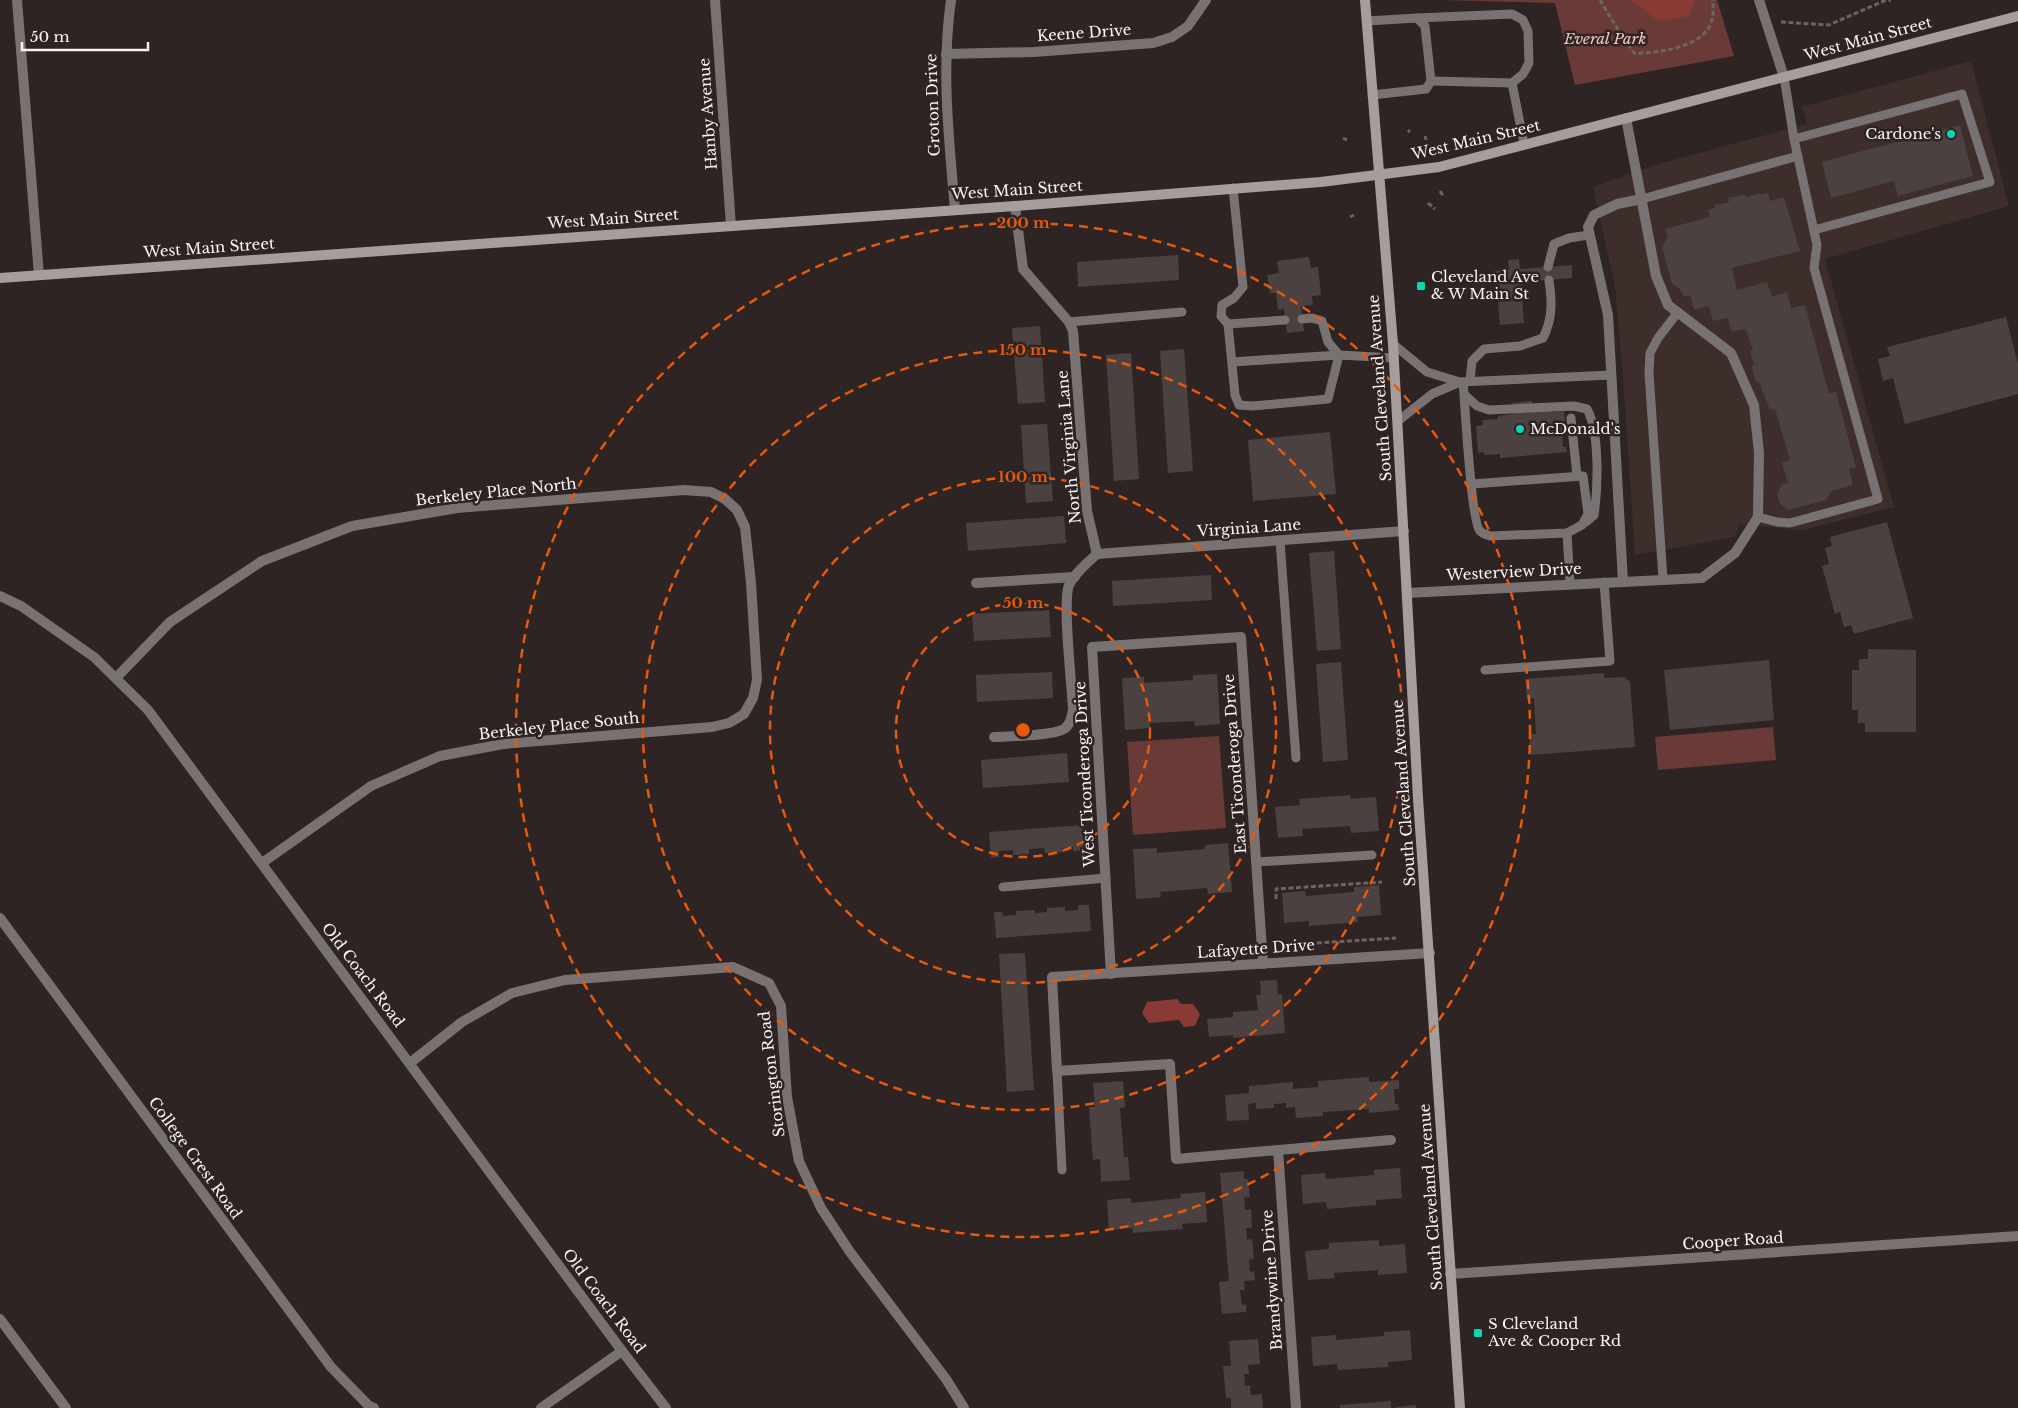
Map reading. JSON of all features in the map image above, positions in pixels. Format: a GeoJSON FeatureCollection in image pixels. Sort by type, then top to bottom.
{"type":"FeatureCollection","features":[{"type":"Feature","properties":{"kind":"main road","name":"South Cleveland Avenue"},"geometry":{"type":"LineString","coordinates":[[1365,0],[1394,358],[1418,798],[1460,1408]]}},
{"type":"Feature","properties":{"kind":"main road","name":"West Main Street"},"geometry":{"type":"LineString","coordinates":[[0,278],[1015,206],[1321,182],[1440,167],[2018,16]]}},
{"type":"Feature","properties":{"kind":"street"},"geometry":{"type":"LineString","coordinates":[[17,0],[39,275]]}},
{"type":"Feature","properties":{"kind":"street","name":"Hanby Avenue"},"geometry":{"type":"LineString","coordinates":[[714,0],[731,226]]}},
{"type":"Feature","properties":{"kind":"street","name":"Groton Drive"},"geometry":{"type":"LineString","coordinates":[[951,0],[946,54],[946,94],[954,210]]}},
{"type":"Feature","properties":{"kind":"street","name":"Keene Drive"},"geometry":{"type":"LineString","coordinates":[[946,54],[1034,52],[1153,44],[1172,37],[1188,26],[1206,0]]}},
{"type":"Feature","properties":{"kind":"street"},"geometry":{"type":"LineString","coordinates":[[1759,0],[1784,77]]}},
{"type":"Feature","properties":{"kind":"street"},"geometry":{"type":"LineString","coordinates":[[1626,118],[1656,276],[1668,305],[1731,353],[1754,405],[1759,453],[1758,516]]}},
{"type":"Feature","properties":{"kind":"street"},"geometry":{"type":"LineString","coordinates":[[1623,582],[1608,315],[1588,227],[1594,215],[1616,204],[1642,199]]}},
{"type":"Feature","properties":{"kind":"street","name":"North Virginia Lane"},"geometry":{"type":"LineString","coordinates":[[1015,206],[1023,269],[1069,322],[1073,331],[1087,510],[1097,554]]}},
{"type":"Feature","properties":{"kind":"street","name":"Berkeley Place North"},"geometry":{"type":"LineString","coordinates":[[116,678],[170,622],[262,561],[352,526],[457,508],[684,490],[711,492],[725,499],[737,510],[746,527],[752,604]]}},
{"type":"Feature","properties":{"kind":"street","name":"Westerview Drive"},"geometry":{"type":"LineString","coordinates":[[1407,593],[1702,578],[1735,553],[1758,516]]}},
{"type":"Feature","properties":{"kind":"street","name":"Virginia Lane"},"geometry":{"type":"LineString","coordinates":[[1097,554],[1404,531]]}},
{"type":"Feature","properties":{"kind":"street"},"geometry":{"type":"LineString","coordinates":[[994,737],[1054,732],[1064,729],[1072,720],[1073,708],[1067,606],[1068,586],[1075,576],[1097,554]]}},
{"type":"Feature","properties":{"kind":"street"},"geometry":{"type":"LineString","coordinates":[[976,583],[1075,576]]}},
{"type":"Feature","properties":{"kind":"street","name":"Old Coach Road"},"geometry":{"type":"LineString","coordinates":[[0,596],[21,606],[94,657],[148,710],[666,1408]]}},
{"type":"Feature","properties":{"kind":"street","name":"Berkeley Place South"},"geometry":{"type":"LineString","coordinates":[[262,863],[371,786],[440,756],[503,744],[712,727],[729,723],[744,714],[753,698],[757,680],[752,604]]}},
{"type":"Feature","properties":{"kind":"street","name":"East Ticonderoga Drive"},"geometry":{"type":"LineString","coordinates":[[1166,642],[1241,637],[1263,964]]}},
{"type":"Feature","properties":{"kind":"street","name":"West Ticonderoga Drive"},"geometry":{"type":"LineString","coordinates":[[1111,974],[1092,647],[1166,642]]}},
{"type":"Feature","properties":{"kind":"street","name":"College Crest Road"},"geometry":{"type":"LineString","coordinates":[[0,918],[330,1367],[369,1406],[374,1408]]}},
{"type":"Feature","properties":{"kind":"street","name":"Lafayette Drive"},"geometry":{"type":"LineString","coordinates":[[1057,1071],[1052,976],[1111,974],[1430,953]]}},
{"type":"Feature","properties":{"kind":"street","name":"Storington Road"},"geometry":{"type":"LineString","coordinates":[[410,1063],[462,1022],[512,993],[565,980],[733,967],[769,983],[781,1006],[787,1097],[799,1161],[821,1208],[850,1252],[946,1379],[964,1408]]}},
{"type":"Feature","properties":{"kind":"street"},"geometry":{"type":"LineString","coordinates":[[1057,1071],[1170,1064],[1176,1159],[1392,1140]]}},
{"type":"Feature","properties":{"kind":"street","name":"Brandywine Drive"},"geometry":{"type":"LineString","coordinates":[[1278,1150],[1296,1408]]}},
{"type":"Feature","properties":{"kind":"street","name":"Cooper Road"},"geometry":{"type":"LineString","coordinates":[[1450,1274],[2018,1236]]}},
{"type":"Feature","properties":{"kind":"street"},"geometry":{"type":"LineString","coordinates":[[0,1319],[66,1408]]}},
{"type":"Feature","properties":{"kind":"street"},"geometry":{"type":"LineString","coordinates":[[541,1408],[622,1351]]}},
{"type":"Feature","properties":{"kind":"lane"},"geometry":{"type":"LineString","coordinates":[[1367,21],[1512,14],[1523,20],[1528,31],[1529,63],[1523,74],[1512,83],[1431,81]]}},
{"type":"Feature","properties":{"kind":"lane"},"geometry":{"type":"LineString","coordinates":[[1372,95],[1426,89],[1431,81],[1424,26],[1417,18]]}},
{"type":"Feature","properties":{"kind":"lane"},"geometry":{"type":"LineString","coordinates":[[1758,516],[1777,522],[1790,523],[1878,499],[1814,268],[1817,246],[1794,139],[1784,77]]}},
{"type":"Feature","properties":{"kind":"lane"},"geometry":{"type":"LineString","coordinates":[[1512,83],[1524,144]]}},
{"type":"Feature","properties":{"kind":"lane"},"geometry":{"type":"LineString","coordinates":[[1794,139],[1962,94],[1990,182],[1814,230]]}},
{"type":"Feature","properties":{"kind":"lane"},"geometry":{"type":"LineString","coordinates":[[1642,199],[1798,156]]}},
{"type":"Feature","properties":{"kind":"lane"},"geometry":{"type":"LineString","coordinates":[[1234,188],[1243,287],[1234,298],[1222,305],[1221,316],[1228,324],[1235,395],[1239,405],[1253,406],[1328,399],[1339,355]]}},
{"type":"Feature","properties":{"kind":"lane"},"geometry":{"type":"LineString","coordinates":[[1548,267],[1554,244],[1569,238],[1590,235]]}},
{"type":"Feature","properties":{"kind":"lane"},"geometry":{"type":"LineString","coordinates":[[1465,395],[1477,406],[1489,410],[1574,406],[1587,410],[1592,418],[1596,452],[1598,494],[1594,515],[1582,525],[1567,533],[1490,536],[1480,531],[1475,519],[1465,395],[1465,382],[1472,361],[1484,349],[1520,346],[1543,338],[1550,325],[1552,303],[1549,280]]}},
{"type":"Feature","properties":{"kind":"lane"},"geometry":{"type":"LineString","coordinates":[[1069,322],[1182,312]]}},
{"type":"Feature","properties":{"kind":"lane"},"geometry":{"type":"LineString","coordinates":[[1663,580],[1649,373],[1650,353],[1658,338],[1678,312]]}},
{"type":"Feature","properties":{"kind":"lane"},"geometry":{"type":"LineString","coordinates":[[1302,319],[1312,318],[1322,321],[1328,342],[1339,355]]}},
{"type":"Feature","properties":{"kind":"lane"},"geometry":{"type":"LineString","coordinates":[[1228,324],[1285,320]]}},
{"type":"Feature","properties":{"kind":"lane"},"geometry":{"type":"LineString","coordinates":[[1393,344],[1427,372],[1465,382]]}},
{"type":"Feature","properties":{"kind":"lane"},"geometry":{"type":"LineString","coordinates":[[1232,362],[1339,355],[1394,358]]}},
{"type":"Feature","properties":{"kind":"lane"},"geometry":{"type":"LineString","coordinates":[[1398,421],[1432,394],[1465,382],[1611,375]]}},
{"type":"Feature","properties":{"kind":"lane"},"geometry":{"type":"LineString","coordinates":[[1571,418],[1577,476]]}},
{"type":"Feature","properties":{"kind":"lane"},"geometry":{"type":"LineString","coordinates":[[1472,484],[1583,476],[1588,514],[1582,525]]}},
{"type":"Feature","properties":{"kind":"lane"},"geometry":{"type":"LineString","coordinates":[[1567,533],[1570,584]]}},
{"type":"Feature","properties":{"kind":"lane"},"geometry":{"type":"LineString","coordinates":[[1280,541],[1296,758]]}},
{"type":"Feature","properties":{"kind":"lane"},"geometry":{"type":"LineString","coordinates":[[1485,670],[1610,661],[1604,582]]}},
{"type":"Feature","properties":{"kind":"lane"},"geometry":{"type":"LineString","coordinates":[[1256,862],[1372,855]]}},
{"type":"Feature","properties":{"kind":"lane"},"geometry":{"type":"LineString","coordinates":[[1003,887],[1106,878]]}},
{"type":"Feature","properties":{"kind":"lane"},"geometry":{"type":"LineString","coordinates":[[1057,1071],[1062,1170]]}},
{"type":"Feature","properties":{"kind":"path"},"geometry":{"type":"LineString","coordinates":[[1600,0],[1634,53],[1646,53],[1665,51],[1688,44],[1706,31],[1711,24],[1714,10],[1713,0]]}},
{"type":"Feature","properties":{"kind":"path"},"geometry":{"type":"LineString","coordinates":[[1781,22],[1829,25],[1884,1],[1891,0]]}},
{"type":"Feature","properties":{"kind":"path"},"geometry":{"type":"LineString","coordinates":[[1440,192],[1444,197]]}},
{"type":"Feature","properties":{"kind":"path"},"geometry":{"type":"LineString","coordinates":[[1428,203],[1435,209]]}},
{"type":"Feature","properties":{"kind":"path"},"geometry":{"type":"LineString","coordinates":[[1276,899],[1276,889],[1382,882]]}},
{"type":"Feature","properties":{"kind":"path"},"geometry":{"type":"LineString","coordinates":[[1287,945],[1396,938]]}},
{"type":"Feature","properties":{"kind":"shaded area"},"geometry":{"type":"Polygon","coordinates":[[[1631,0],[1695,0],[1689,16],[1659,21],[1631,0]]]}},
{"type":"Feature","properties":{"kind":"shaded area"},"geometry":{"type":"Polygon","coordinates":[[[1971,61],[2009,206],[1825,259],[1894,507],[1802,530],[1740,524],[1734,537],[1635,555],[1615,287],[1593,187],[1662,163],[1807,124],[1802,107],[1971,61]]]}},
{"type":"Feature","properties":{"kind":"shaded area"},"geometry":{"type":"Polygon","coordinates":[[[1177,999],[1181,1004],[1193,1004],[1200,1014],[1195,1026],[1184,1027],[1179,1020],[1149,1023],[1142,1013],[1147,1002],[1177,999]]]}},
{"type":"Feature","properties":{"kind":"green space","name":"Everal Park"},"geometry":{"type":"Polygon","coordinates":[[[1442,0],[1717,0],[1734,56],[1575,85],[1555,3],[1442,0]]]}},
{"type":"Feature","properties":{"kind":"green space"},"geometry":{"type":"Polygon","coordinates":[[[1773,727],[1776,760],[1658,770],[1655,737],[1773,727]]]}},
{"type":"Feature","properties":{"kind":"green space"},"geometry":{"type":"Polygon","coordinates":[[[1219,736],[1226,828],[1133,835],[1127,742],[1219,736]]]}},
{"type":"Feature","properties":{"kind":"building"},"geometry":{"type":"Polygon","coordinates":[[[1960,125],[1973,176],[1898,196],[1894,181],[1831,198],[1822,162],[1960,125]]]}},
{"type":"Feature","properties":{"kind":"building"},"geometry":{"type":"Polygon","coordinates":[[[1760,193],[1761,195],[1768,193],[1770,201],[1784,197],[1800,251],[1732,268],[1737,290],[1767,282],[1772,297],[1787,292],[1791,308],[1805,305],[1829,394],[1836,392],[1856,467],[1849,469],[1853,485],[1832,491],[1826,500],[1789,510],[1780,504],[1777,494],[1782,484],[1788,483],[1782,463],[1790,460],[1775,409],[1770,410],[1759,382],[1756,382],[1751,365],[1754,365],[1750,351],[1753,350],[1746,329],[1732,332],[1728,318],[1713,321],[1709,306],[1694,310],[1690,295],[1684,297],[1680,289],[1672,284],[1662,247],[1668,237],[1665,229],[1710,217],[1708,210],[1715,208],[1715,205],[1729,202],[1728,198],[1745,194],[1746,197],[1760,193]]]}},
{"type":"Feature","properties":{"kind":"building"},"geometry":{"type":"Polygon","coordinates":[[[1178,255],[1179,280],[1078,287],[1077,262],[1178,255]]]}},
{"type":"Feature","properties":{"kind":"building"},"geometry":{"type":"Polygon","coordinates":[[[1309,257],[1311,268],[1318,267],[1321,295],[1312,296],[1313,305],[1301,306],[1304,331],[1287,333],[1284,309],[1278,310],[1276,293],[1270,293],[1267,275],[1279,273],[1277,261],[1309,257]]]}},
{"type":"Feature","properties":{"kind":"building"},"geometry":{"type":"Polygon","coordinates":[[[1519,259],[1520,269],[1572,265],[1572,278],[1521,282],[1524,323],[1500,325],[1495,271],[1509,269],[1508,260],[1519,259]]]}},
{"type":"Feature","properties":{"kind":"building"},"geometry":{"type":"Polygon","coordinates":[[[2006,317],[2018,364],[2018,394],[1905,424],[1893,378],[1883,381],[1878,359],[1890,356],[1887,347],[2006,317]]]}},
{"type":"Feature","properties":{"kind":"building"},"geometry":{"type":"Polygon","coordinates":[[[1040,326],[1045,402],[1018,404],[1012,328],[1040,326]]]}},
{"type":"Feature","properties":{"kind":"building"},"geometry":{"type":"Polygon","coordinates":[[[1184,349],[1193,471],[1168,473],[1160,351],[1184,349]]]}},
{"type":"Feature","properties":{"kind":"building"},"geometry":{"type":"Polygon","coordinates":[[[1131,353],[1139,479],[1114,481],[1106,355],[1131,353]]]}},
{"type":"Feature","properties":{"kind":"building","name":"McDonald's"},"geometry":{"type":"Polygon","coordinates":[[[1532,401],[1533,409],[1551,408],[1552,412],[1564,411],[1566,429],[1562,430],[1563,447],[1566,447],[1567,452],[1500,458],[1500,454],[1484,455],[1484,452],[1478,453],[1476,426],[1483,425],[1482,420],[1498,419],[1498,416],[1512,414],[1512,403],[1532,401]]]}},
{"type":"Feature","properties":{"kind":"building"},"geometry":{"type":"Polygon","coordinates":[[[1047,424],[1053,501],[1026,503],[1021,425],[1047,424]]]}},
{"type":"Feature","properties":{"kind":"building"},"geometry":{"type":"Polygon","coordinates":[[[1330,432],[1336,494],[1253,501],[1248,440],[1330,432]]]}},
{"type":"Feature","properties":{"kind":"building"},"geometry":{"type":"Polygon","coordinates":[[[1064,516],[1066,543],[968,551],[966,523],[1064,516]]]}},
{"type":"Feature","properties":{"kind":"building"},"geometry":{"type":"Polygon","coordinates":[[[1887,522],[1913,618],[1854,634],[1851,625],[1844,627],[1840,612],[1835,614],[1822,566],[1829,564],[1825,548],[1832,546],[1830,537],[1887,522]]]}},
{"type":"Feature","properties":{"kind":"building"},"geometry":{"type":"Polygon","coordinates":[[[1334,551],[1341,649],[1317,651],[1309,553],[1334,551]]]}},
{"type":"Feature","properties":{"kind":"building"},"geometry":{"type":"Polygon","coordinates":[[[1211,575],[1212,600],[1113,606],[1112,581],[1211,575]]]}},
{"type":"Feature","properties":{"kind":"building"},"geometry":{"type":"Polygon","coordinates":[[[1049,610],[1051,637],[974,641],[972,614],[1049,610]]]}},
{"type":"Feature","properties":{"kind":"building"},"geometry":{"type":"Polygon","coordinates":[[[1868,649],[1916,650],[1916,732],[1865,732],[1865,723],[1858,723],[1858,710],[1852,710],[1852,670],[1859,670],[1859,659],[1868,659],[1868,649]]]}},
{"type":"Feature","properties":{"kind":"building"},"geometry":{"type":"Polygon","coordinates":[[[1769,660],[1774,720],[1670,730],[1664,670],[1769,660]]]}},
{"type":"Feature","properties":{"kind":"building"},"geometry":{"type":"Polygon","coordinates":[[[1341,662],[1348,760],[1323,762],[1316,664],[1341,662]]]}},
{"type":"Feature","properties":{"kind":"building"},"geometry":{"type":"Polygon","coordinates":[[[1052,672],[1053,698],[977,702],[976,675],[1052,672]]]}},
{"type":"Feature","properties":{"kind":"building"},"geometry":{"type":"Polygon","coordinates":[[[1604,673],[1604,678],[1624,677],[1630,682],[1635,747],[1531,755],[1529,734],[1536,734],[1534,698],[1527,699],[1525,679],[1604,673]]]}},
{"type":"Feature","properties":{"kind":"building"},"geometry":{"type":"Polygon","coordinates":[[[1217,674],[1220,724],[1195,726],[1194,721],[1150,723],[1150,728],[1125,730],[1122,678],[1144,677],[1144,683],[1193,680],[1193,675],[1217,674]]]}},
{"type":"Feature","properties":{"kind":"building"},"geometry":{"type":"Polygon","coordinates":[[[1067,753],[1069,782],[983,788],[981,760],[1067,753]]]}},
{"type":"Feature","properties":{"kind":"building"},"geometry":{"type":"Polygon","coordinates":[[[1350,795],[1351,799],[1376,797],[1379,831],[1351,833],[1350,826],[1302,829],[1303,836],[1278,838],[1275,807],[1300,805],[1299,799],[1350,795]]]}},
{"type":"Feature","properties":{"kind":"building"},"geometry":{"type":"Polygon","coordinates":[[[1082,825],[1084,850],[1073,851],[1073,847],[1062,848],[1063,852],[1045,853],[1044,848],[1029,849],[1029,854],[1013,855],[1013,850],[999,851],[999,857],[991,858],[989,832],[1082,825]]]}},
{"type":"Feature","properties":{"kind":"building"},"geometry":{"type":"Polygon","coordinates":[[[1228,843],[1232,892],[1208,894],[1207,888],[1160,892],[1161,897],[1136,899],[1133,849],[1157,848],[1157,853],[1205,849],[1205,845],[1228,843]]]}},
{"type":"Feature","properties":{"kind":"building"},"geometry":{"type":"Polygon","coordinates":[[[1379,885],[1381,915],[1357,917],[1358,922],[1309,926],[1309,921],[1284,923],[1282,893],[1305,891],[1306,896],[1354,892],[1354,887],[1379,885]]]}},
{"type":"Feature","properties":{"kind":"building"},"geometry":{"type":"Polygon","coordinates":[[[1078,905],[1089,905],[1091,931],[996,938],[994,912],[1002,912],[1003,916],[1016,915],[1016,911],[1034,910],[1035,913],[1047,912],[1047,908],[1065,907],[1065,911],[1078,910],[1078,905]]]}},
{"type":"Feature","properties":{"kind":"building"},"geometry":{"type":"Polygon","coordinates":[[[1025,953],[1034,1090],[1007,1092],[999,954],[1025,953]]]}},
{"type":"Feature","properties":{"kind":"building"},"geometry":{"type":"Polygon","coordinates":[[[1277,980],[1278,994],[1282,994],[1285,1033],[1233,1038],[1233,1035],[1209,1037],[1207,1019],[1233,1017],[1233,1012],[1258,1010],[1256,995],[1261,995],[1260,981],[1277,980]]]}},
{"type":"Feature","properties":{"kind":"building"},"geometry":{"type":"Polygon","coordinates":[[[1369,1077],[1369,1082],[1399,1080],[1399,1089],[1394,1089],[1395,1104],[1398,1104],[1399,1110],[1369,1113],[1369,1109],[1323,1112],[1323,1116],[1296,1118],[1295,1107],[1286,1108],[1286,1103],[1274,1104],[1274,1108],[1256,1109],[1256,1103],[1248,1104],[1249,1120],[1227,1121],[1225,1095],[1249,1093],[1249,1086],[1293,1082],[1293,1089],[1318,1087],[1318,1081],[1369,1077]]]}},
{"type":"Feature","properties":{"kind":"building"},"geometry":{"type":"Polygon","coordinates":[[[1123,1081],[1125,1107],[1120,1108],[1124,1157],[1128,1157],[1130,1180],[1101,1182],[1100,1159],[1093,1160],[1089,1107],[1095,1107],[1093,1083],[1123,1081]]]}},
{"type":"Feature","properties":{"kind":"building"},"geometry":{"type":"Polygon","coordinates":[[[1400,1168],[1402,1198],[1376,1200],[1376,1205],[1327,1209],[1326,1202],[1303,1204],[1301,1175],[1325,1173],[1326,1179],[1374,1175],[1374,1170],[1400,1168]]]}},
{"type":"Feature","properties":{"kind":"building"},"geometry":{"type":"Polygon","coordinates":[[[1244,1171],[1244,1179],[1248,1179],[1250,1197],[1244,1198],[1245,1210],[1251,1209],[1252,1228],[1246,1228],[1247,1240],[1252,1239],[1254,1259],[1249,1260],[1250,1272],[1254,1271],[1255,1280],[1244,1281],[1245,1290],[1240,1290],[1242,1305],[1246,1304],[1246,1312],[1222,1314],[1219,1282],[1229,1281],[1220,1173],[1244,1171]]]}},
{"type":"Feature","properties":{"kind":"building"},"geometry":{"type":"Polygon","coordinates":[[[1205,1192],[1207,1222],[1182,1224],[1183,1229],[1133,1233],[1133,1228],[1109,1230],[1107,1200],[1131,1198],[1131,1203],[1181,1198],[1180,1194],[1205,1192]]]}},
{"type":"Feature","properties":{"kind":"building"},"geometry":{"type":"Polygon","coordinates":[[[1379,1240],[1379,1246],[1405,1244],[1407,1273],[1378,1275],[1378,1270],[1334,1273],[1335,1278],[1308,1280],[1305,1251],[1329,1249],[1329,1243],[1379,1240]]]}},
{"type":"Feature","properties":{"kind":"building"},"geometry":{"type":"Polygon","coordinates":[[[1410,1330],[1412,1360],[1388,1362],[1388,1367],[1338,1370],[1337,1364],[1313,1366],[1311,1337],[1336,1335],[1336,1340],[1384,1336],[1384,1332],[1410,1330]]]}},
{"type":"Feature","properties":{"kind":"building"},"geometry":{"type":"Polygon","coordinates":[[[1258,1339],[1260,1364],[1248,1365],[1249,1374],[1244,1374],[1245,1386],[1250,1385],[1251,1395],[1262,1394],[1263,1408],[1231,1408],[1231,1398],[1226,1398],[1223,1366],[1231,1366],[1229,1341],[1258,1339]]]}},
{"type":"Feature","properties":{"kind":"building"},"geometry":{"type":"Polygon","coordinates":[[[1391,1401],[1391,1408],[1340,1408],[1340,1405],[1391,1401]]]}},
{"type":"Feature","properties":{"kind":"building"},"geometry":{"type":"Polygon","coordinates":[[[1416,1405],[1416,1408],[1396,1408],[1396,1407],[1416,1405]]]}},
{"type":"Feature","properties":{"kind":"place","name":"Cardone's"},"geometry":{"type":"Point","coordinates":[1951,134]}},
{"type":"Feature","properties":{"kind":"place","name":"Cleveland Ave & W Main St"},"geometry":{"type":"Point","coordinates":[1421,286]}},
{"type":"Feature","properties":{"kind":"place","name":"McDonald's"},"geometry":{"type":"Point","coordinates":[1520,429]}},
{"type":"Feature","properties":{"kind":"place","name":"S Cleveland Ave & Cooper Rd"},"geometry":{"type":"Point","coordinates":[1478,1333]}}]}
